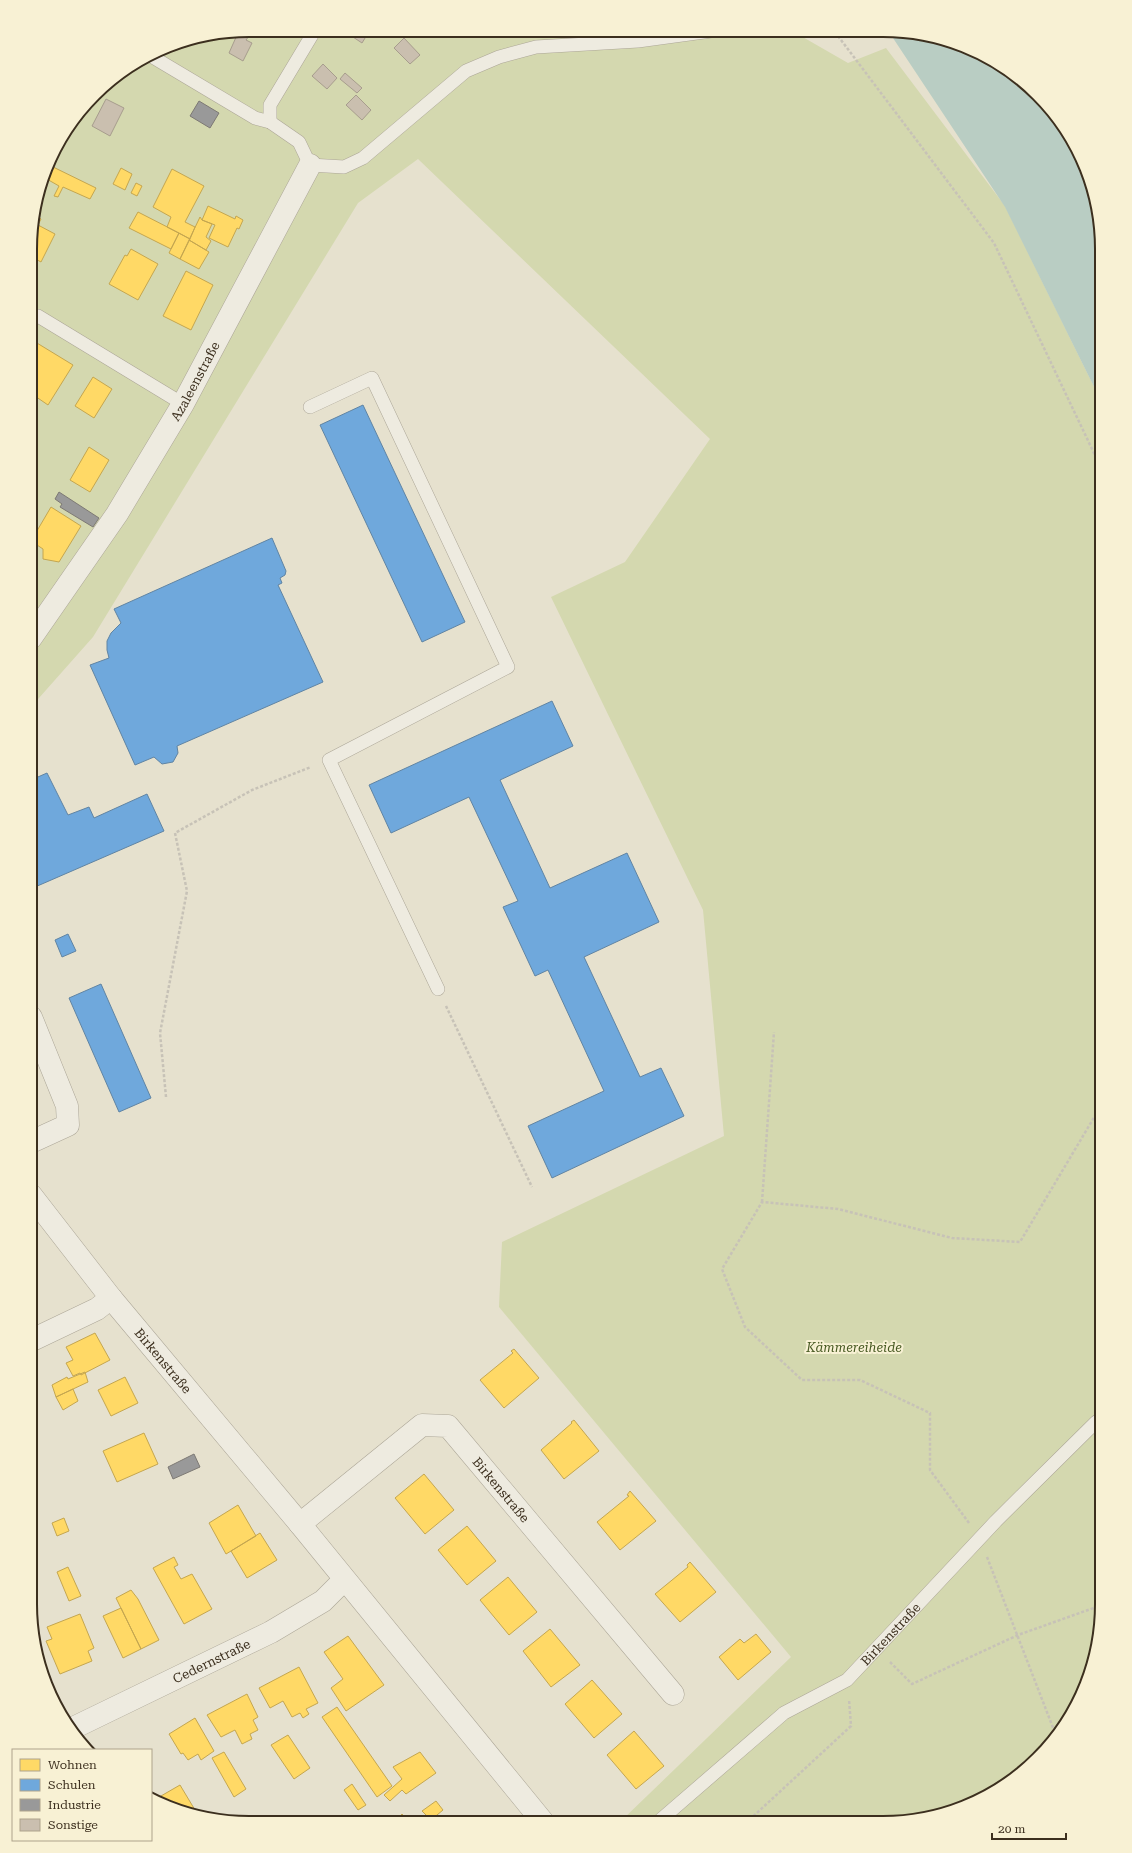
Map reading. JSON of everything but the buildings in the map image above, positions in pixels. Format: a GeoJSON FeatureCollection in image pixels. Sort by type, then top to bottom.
{"type":"FeatureCollection","features":[{"type":"Feature","properties":{"kind":"street","name":"Azaleenstraße"},"geometry":{"type":"LineString","coordinates":[[37,629],[117,514],[183,404],[310,166]]}},
{"type":"Feature","properties":{"kind":"street"},"geometry":{"type":"LineString","coordinates":[[37,1032],[67,1106],[68,1125],[37,1139]]}},
{"type":"Feature","properties":{"kind":"street","name":"Birkenstraße"},"geometry":{"type":"LineString","coordinates":[[37,1204],[112,1298],[300,1524],[344,1580],[538,1816]]}},
{"type":"Feature","properties":{"kind":"street"},"geometry":{"type":"LineString","coordinates":[[37,1338],[96,1309],[112,1298]]}},
{"type":"Feature","properties":{"kind":"street","name":"Birkenstraße"},"geometry":{"type":"LineString","coordinates":[[300,1524],[422,1425],[448,1426],[673,1694]]}},
{"type":"Feature","properties":{"kind":"street","name":"Cedernstraße"},"geometry":{"type":"LineString","coordinates":[[76,1726],[271,1632],[323,1601],[344,1580]]}},
{"type":"Feature","properties":{"kind":"lane"},"geometry":{"type":"LineString","coordinates":[[270,122],[270,105],[311,37]]}},
{"type":"Feature","properties":{"kind":"lane"},"geometry":{"type":"LineString","coordinates":[[156,59],[255,118],[270,122],[299,142],[310,166],[344,167],[363,158],[466,71],[499,57],[536,47],[638,41],[667,37]]}},
{"type":"Feature","properties":{"kind":"lane"},"geometry":{"type":"LineString","coordinates":[[38,316],[183,404]]}},
{"type":"Feature","properties":{"kind":"lane"},"geometry":{"type":"LineString","coordinates":[[310,407],[372,378],[508,667],[329,760],[438,989]]}},
{"type":"Feature","properties":{"kind":"lane","name":"Birkenstraße"},"geometry":{"type":"LineString","coordinates":[[665,1816],[784,1713],[847,1680],[980,1538],[1095,1423]]}},
{"type":"Feature","properties":{"kind":"path"},"geometry":{"type":"LineString","coordinates":[[839,37],[994,243],[1095,455]]}},
{"type":"Feature","properties":{"kind":"path"},"geometry":{"type":"LineString","coordinates":[[166,1097],[160,1033],[187,891],[175,833],[252,790],[329,760]]}},
{"type":"Feature","properties":{"kind":"path"},"geometry":{"type":"LineString","coordinates":[[438,989],[532,1187]]}},
{"type":"Feature","properties":{"kind":"path"},"geometry":{"type":"LineString","coordinates":[[774,1032],[762,1202],[722,1268],[745,1327],[802,1380],[860,1380],[930,1413],[930,1470],[980,1538],[1054,1729]]}},
{"type":"Feature","properties":{"kind":"path"},"geometry":{"type":"LineString","coordinates":[[762,1202],[838,1209],[952,1238],[1020,1242],[1095,1116]]}},
{"type":"Feature","properties":{"kind":"path"},"geometry":{"type":"LineString","coordinates":[[877,1649],[912,1684],[1018,1636],[1095,1608]]}},
{"type":"Feature","properties":{"kind":"path"},"geometry":{"type":"LineString","coordinates":[[754,1816],[851,1726],[847,1680]]}},
{"type":"Feature","properties":{"kind":"green space","name":"Kämmereiheide"},"geometry":{"type":"Polygon","coordinates":[[[235,37],[803,37],[848,63],[886,48],[1005,206],[1095,389],[1095,1618],[1088,1659],[1079,1685],[1067,1710],[1042,1744],[1012,1772],[989,1788],[951,1805],[925,1812],[897,1816],[626,1816],[791,1657],[499,1307],[502,1242],[724,1136],[703,910],[551,597],[625,562],[710,439],[418,159],[358,203],[93,637],[37,700],[37,235],[44,194],[53,168],[65,143],[90,109],[120,81],[143,65],[181,48],[207,41],[235,37]]]}},
{"type":"Feature","properties":{"kind":"shaded area"},"geometry":{"type":"Polygon","coordinates":[[[892,37],[938,44],[964,53],[989,65],[1012,81],[1033,99],[1051,120],[1067,143],[1079,168],[1088,194],[1095,235],[1095,389],[1005,207],[892,37]]]}}]}
